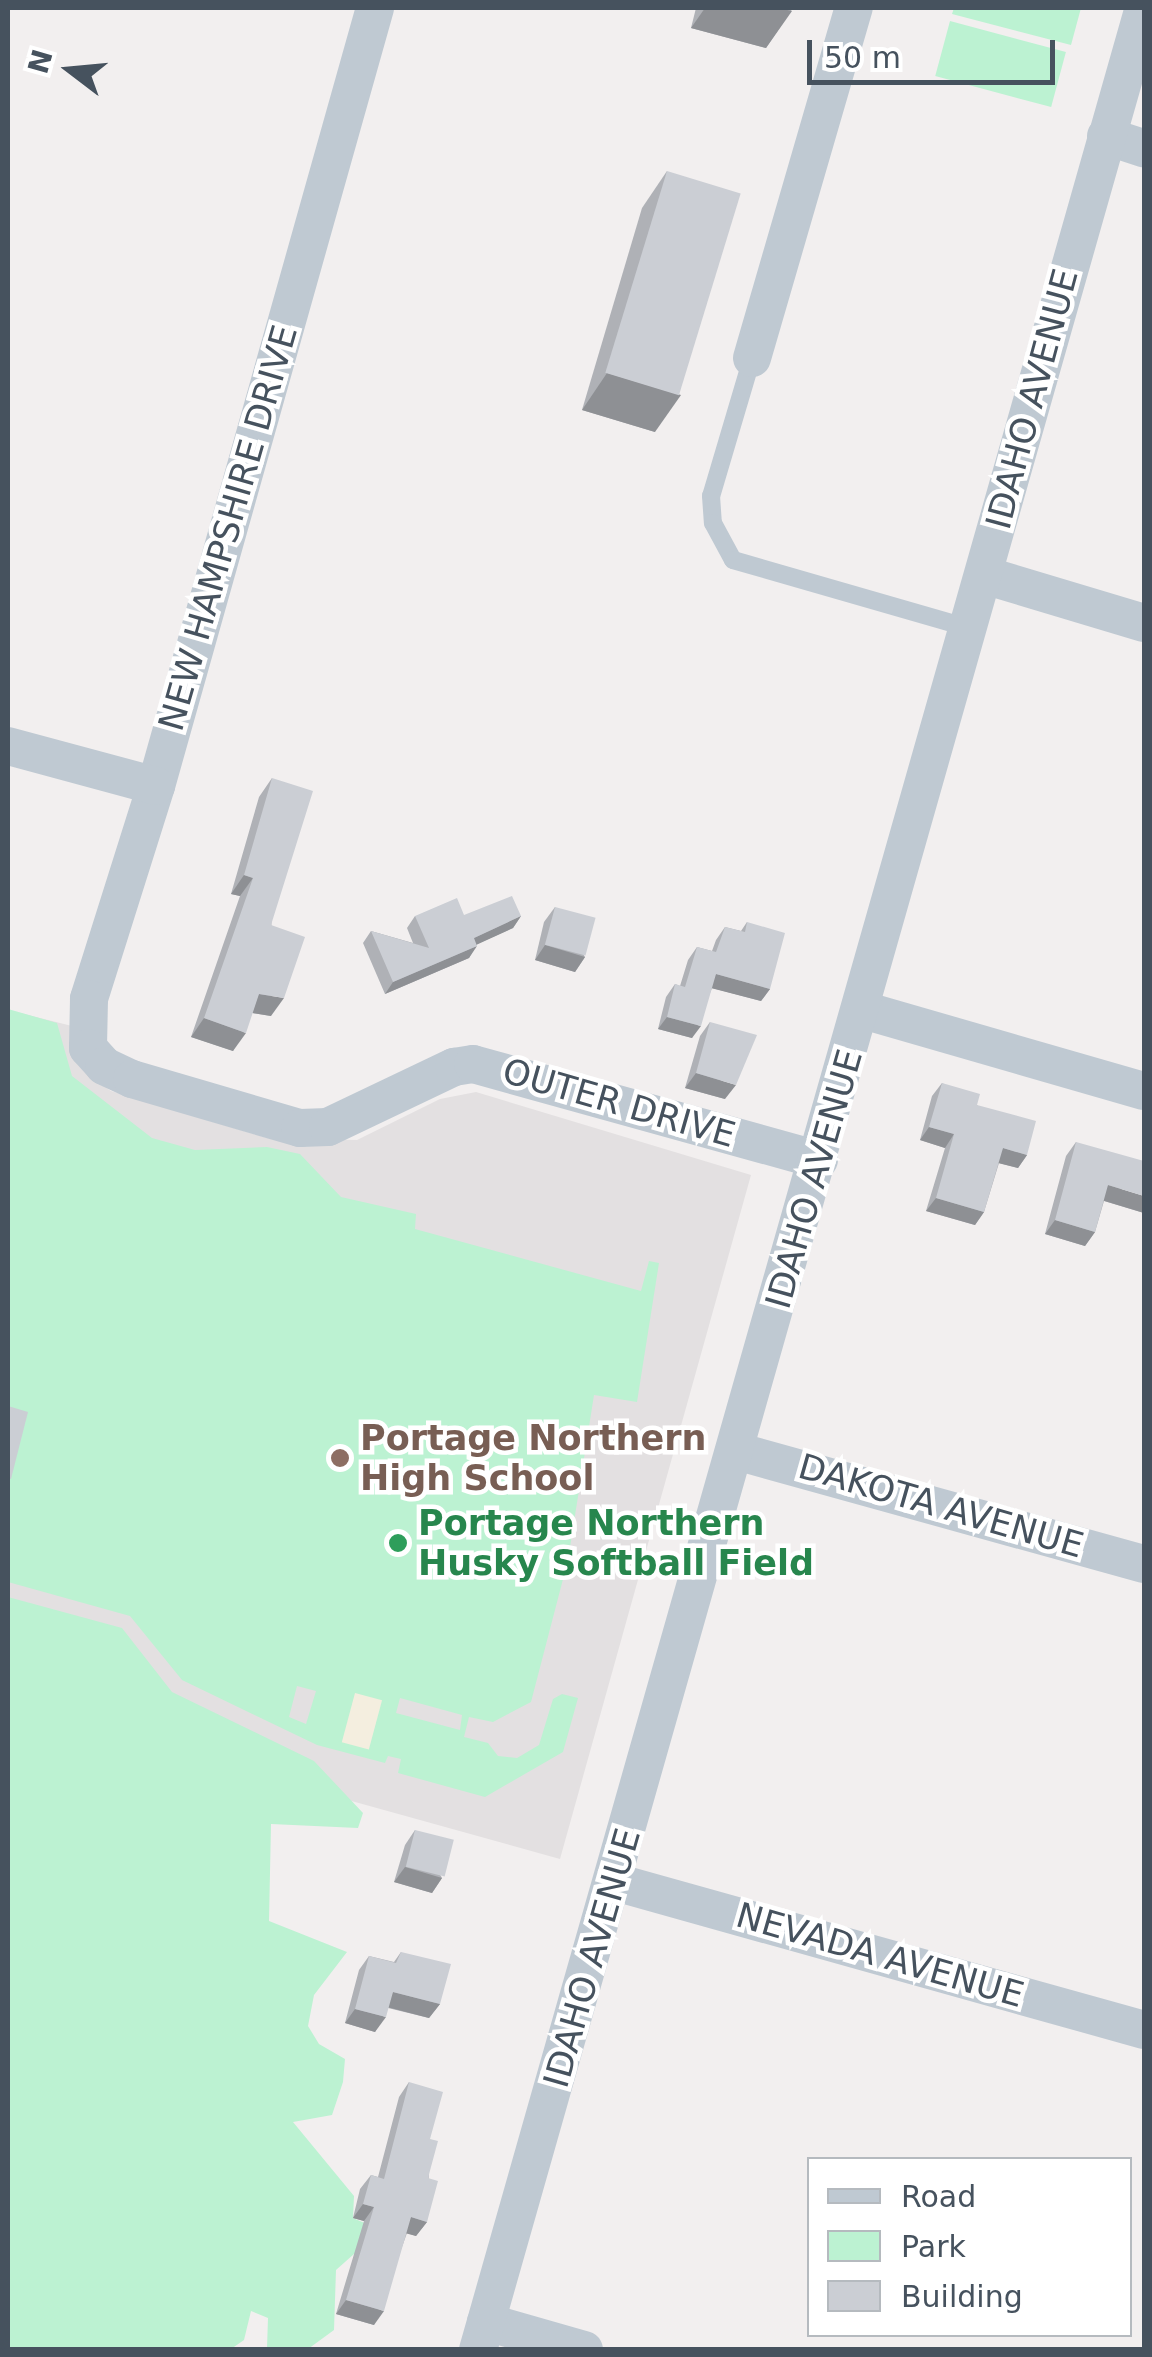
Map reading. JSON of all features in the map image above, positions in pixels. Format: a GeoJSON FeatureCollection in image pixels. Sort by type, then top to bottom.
{"type":"FeatureCollection","features":[{"type":"Feature","properties":{"kind":"street","name":"NEW HAMPSHIRE DRIVE"},"geometry":{"type":"LineString","coordinates":[[88,1048],[89,999],[156,786],[375,8]]}},
{"type":"Feature","properties":{"kind":"street"},"geometry":{"type":"LineString","coordinates":[[752,358],[854,8]]}},
{"type":"Feature","properties":{"kind":"street","name":"IDAHO AVENUE"},"geometry":{"type":"LineString","coordinates":[[482,2336],[863,1010],[1144,8]]}},
{"type":"Feature","properties":{"kind":"street"},"geometry":{"type":"LineString","coordinates":[[1106,136],[1144,148]]}},
{"type":"Feature","properties":{"kind":"street"},"geometry":{"type":"LineString","coordinates":[[984,575],[1144,623]]}},
{"type":"Feature","properties":{"kind":"street"},"geometry":{"type":"LineString","coordinates":[[8,746],[156,786]]}},
{"type":"Feature","properties":{"kind":"street"},"geometry":{"type":"LineString","coordinates":[[863,1010],[1144,1091]]}},
{"type":"Feature","properties":{"kind":"street","name":"OUTER DRIVE"},"geometry":{"type":"LineString","coordinates":[[88,1048],[104,1066],[132,1080],[300,1128],[328,1127],[454,1067],[473,1064],[819,1160]]}},
{"type":"Feature","properties":{"kind":"street","name":"DAKOTA AVENUE"},"geometry":{"type":"LineString","coordinates":[[736,1452],[1144,1564]]}},
{"type":"Feature","properties":{"kind":"street","name":"NEVADA AVENUE"},"geometry":{"type":"LineString","coordinates":[[615,1882],[1144,2030]]}},
{"type":"Feature","properties":{"kind":"street"},"geometry":{"type":"LineString","coordinates":[[482,2336],[584,2350]]}},
{"type":"Feature","properties":{"kind":"lane"},"geometry":{"type":"LineString","coordinates":[[752,358],[711,496],[713,524],[732,560],[970,628]]}},
{"type":"Feature","properties":{"kind":"shaded area","name":"Portage Northern High School"},"geometry":{"type":"Polygon","coordinates":[[[8,1010],[72,1026],[98,1082],[111,1091],[267,1138],[357,1140],[440,1099],[476,1092],[751,1175],[560,1859],[132,1740],[8,2183],[8,1010]]]}},
{"type":"Feature","properties":{"kind":"green space"},"geometry":{"type":"Polygon","coordinates":[[[954,8],[1081,8],[1071,45],[952,14],[954,8]]]}},
{"type":"Feature","properties":{"kind":"green space"},"geometry":{"type":"Polygon","coordinates":[[[950,21],[1066,52],[1051,107],[935,76],[950,21]]]}},
{"type":"Feature","properties":{"kind":"green space","name":"Portage Northern High School"},"geometry":{"type":"Polygon","coordinates":[[[8,1009],[57,1023],[72,1076],[152,1138],[195,1150],[267,1147],[300,1154],[341,1197],[416,1214],[415,1229],[641,1291],[649,1261],[659,1263],[637,1402],[594,1395],[568,1560],[531,1702],[493,1722],[469,1717],[464,1737],[488,1743],[498,1756],[517,1758],[539,1745],[553,1699],[562,1694],[578,1698],[563,1752],[485,1797],[398,1773],[401,1759],[388,1756],[385,1763],[317,1745],[182,1680],[130,1616],[8,1582],[8,1468],[24,1423],[8,1418],[8,1009]],[[297,1686],[289,1717],[306,1724],[316,1691],[297,1686]],[[400,1698],[396,1713],[460,1730],[462,1715],[400,1698]]]}},
{"type":"Feature","properties":{"kind":"green space"},"geometry":{"type":"Polygon","coordinates":[[[8,1597],[122,1628],[172,1692],[314,1761],[363,1813],[358,1828],[271,1824],[269,1921],[347,1952],[314,1995],[308,2026],[319,2044],[345,2059],[343,2082],[332,2115],[293,2122],[354,2196],[353,2218],[383,2231],[373,2253],[354,2254],[336,2270],[334,2330],[308,2349],[267,2348],[268,2318],[251,2311],[244,2340],[231,2349],[8,2349],[8,1597]]]}},
{"type":"Feature","properties":{"kind":"sand"},"geometry":{"type":"Polygon","coordinates":[[[355,1693],[382,1700],[369,1750],[342,1742],[355,1693]]]}},
{"type":"Feature","properties":{"kind":"building"},"geometry":{"type":"Polygon","coordinates":[[[667,171],[741,194],[679,395],[605,373],[667,171]]]}},
{"type":"Feature","properties":{"kind":"building"},"geometry":{"type":"Polygon","coordinates":[[[272,778],[313,791],[271,925],[305,937],[284,998],[259,994],[246,1033],[204,1018],[253,878],[244,875],[272,778]]]}},
{"type":"Feature","properties":{"kind":"building"},"geometry":{"type":"Polygon","coordinates":[[[512,896],[521,916],[474,938],[477,946],[393,982],[371,931],[429,948],[415,916],[457,898],[464,915],[512,896]]]}},
{"type":"Feature","properties":{"kind":"building"},"geometry":{"type":"Polygon","coordinates":[[[555,907],[596,918],[585,956],[545,945],[555,907]]]}},
{"type":"Feature","properties":{"kind":"building"},"geometry":{"type":"Polygon","coordinates":[[[747,922],[785,933],[770,989],[716,974],[701,1026],[667,1017],[675,984],[685,987],[697,947],[716,952],[725,927],[745,932],[747,922]]]}},
{"type":"Feature","properties":{"kind":"building"},"geometry":{"type":"Polygon","coordinates":[[[710,1022],[757,1035],[736,1085],[696,1073],[710,1022]]]}},
{"type":"Feature","properties":{"kind":"building"},"geometry":{"type":"Polygon","coordinates":[[[942,1083],[980,1094],[977,1105],[1036,1121],[1027,1155],[1003,1148],[984,1212],[936,1198],[954,1134],[929,1127],[942,1083]]]}},
{"type":"Feature","properties":{"kind":"building"},"geometry":{"type":"Polygon","coordinates":[[[1076,1142],[1144,1161],[1144,1196],[1108,1185],[1095,1232],[1055,1220],[1076,1142]]]}},
{"type":"Feature","properties":{"kind":"building"},"geometry":{"type":"Polygon","coordinates":[[[8,1406],[28,1412],[11,1479],[8,1478],[8,1406]]]}},
{"type":"Feature","properties":{"kind":"building"},"geometry":{"type":"Polygon","coordinates":[[[415,1830],[454,1840],[445,1877],[406,1867],[415,1830]]]}},
{"type":"Feature","properties":{"kind":"building"},"geometry":{"type":"Polygon","coordinates":[[[401,1952],[451,1964],[440,2004],[393,1992],[386,2017],[355,2009],[369,1956],[396,1963],[401,1952]]]}},
{"type":"Feature","properties":{"kind":"building"},"geometry":{"type":"Polygon","coordinates":[[[409,2082],[443,2092],[430,2139],[438,2141],[428,2178],[438,2181],[427,2222],[411,2217],[384,2311],[346,2300],[374,2207],[363,2204],[371,2175],[384,2179],[409,2082]]]}},
{"type":"Feature","properties":{"kind":"place","name":"Portage Northern High School"},"geometry":{"type":"Point","coordinates":[340,1458]}},
{"type":"Feature","properties":{"kind":"place","name":"Portage Northern Husky Softball Field"},"geometry":{"type":"Point","coordinates":[398,1543]}}]}
